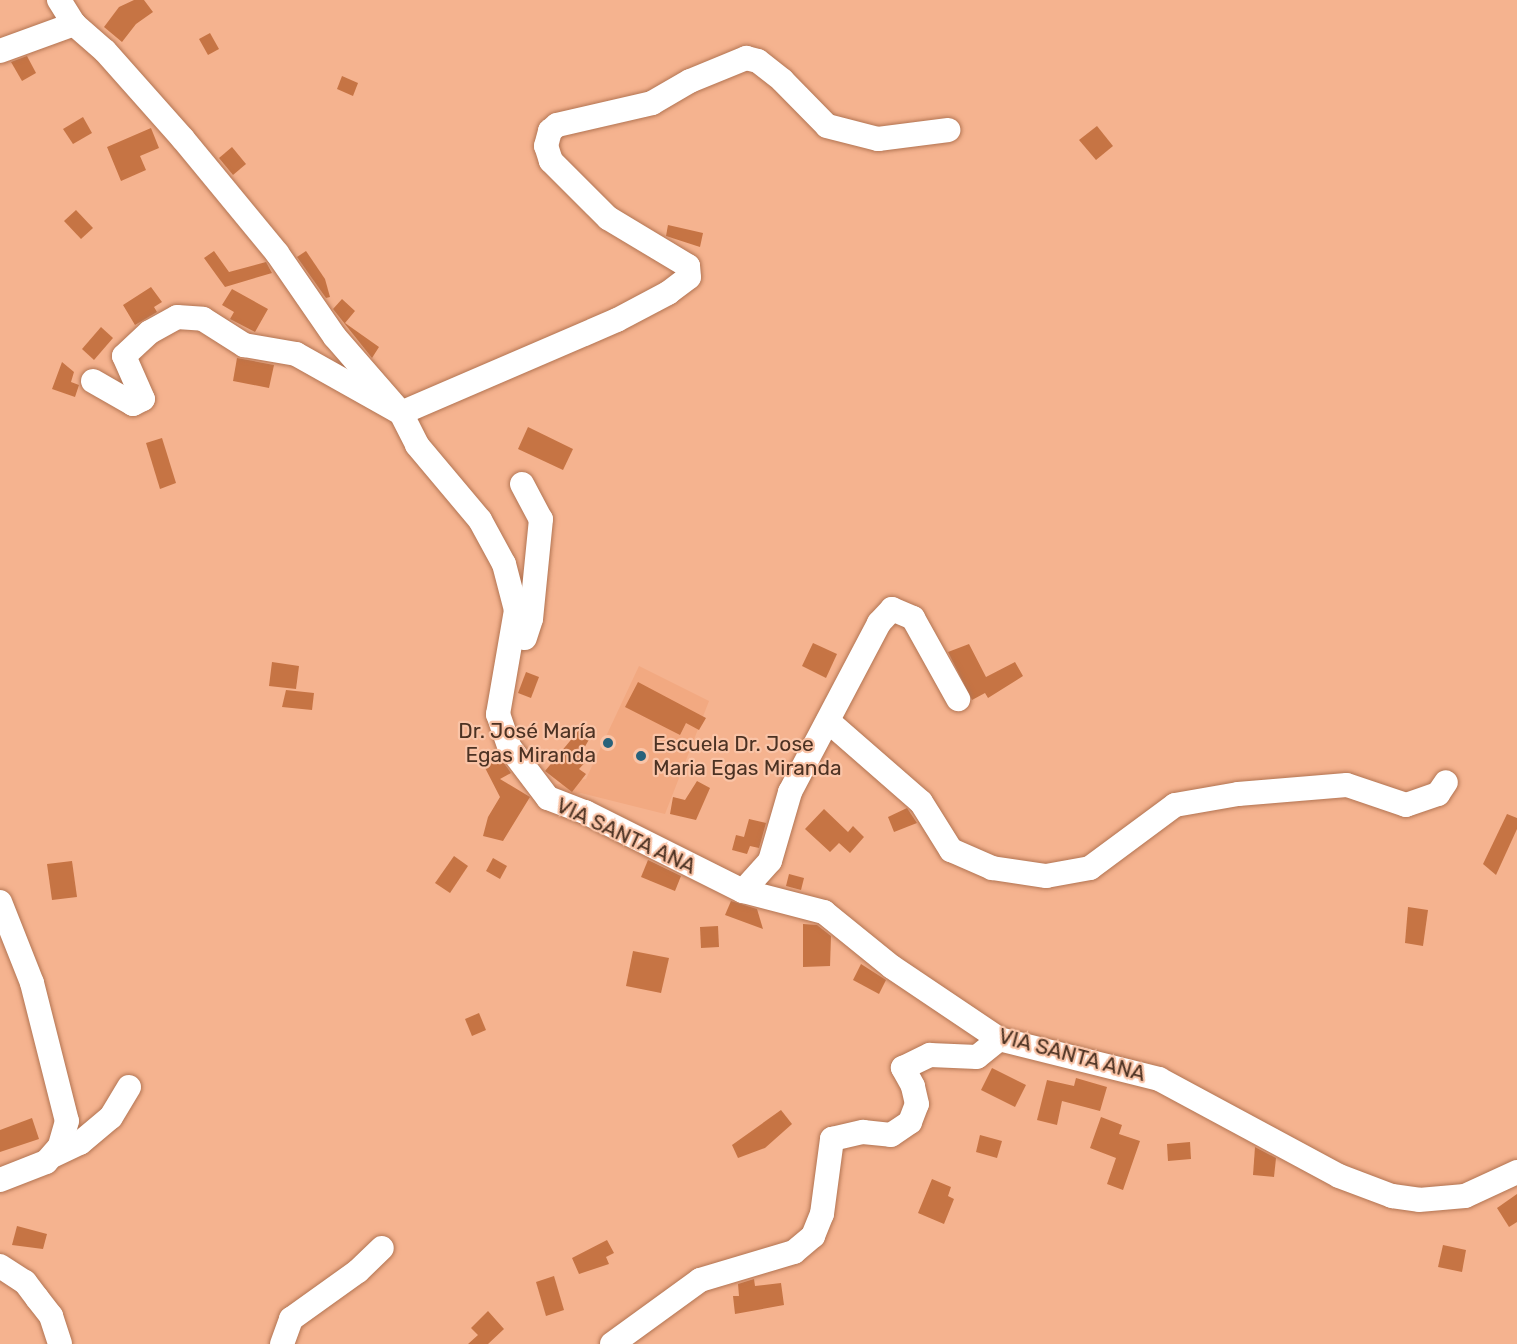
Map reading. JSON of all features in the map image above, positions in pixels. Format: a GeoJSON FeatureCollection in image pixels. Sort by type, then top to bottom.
{"type":"FeatureCollection","features":[{"type":"Feature","properties":{"kind":"street"},"geometry":{"type":"LineString","coordinates":[[59,0],[74,24],[105,51],[183,139],[277,253],[335,337],[401,413],[417,445],[480,520],[504,564],[516,610],[498,714]]}},
{"type":"Feature","properties":{"kind":"street"},"geometry":{"type":"LineString","coordinates":[[0,51],[74,24]]}},
{"type":"Feature","properties":{"kind":"street"},"geometry":{"type":"LineString","coordinates":[[401,413],[617,320],[668,293],[689,277],[688,266],[608,218],[551,161],[548,137],[557,125],[652,103],[690,81],[746,58],[758,61],[782,80],[826,126],[878,139],[948,130]]}},
{"type":"Feature","properties":{"kind":"street"},"geometry":{"type":"LineString","coordinates":[[93,381],[133,404],[143,399],[124,356],[150,332],[177,317],[203,319],[244,345],[296,354],[401,413]]}},
{"type":"Feature","properties":{"kind":"street"},"geometry":{"type":"LineString","coordinates":[[498,714],[531,620],[541,519],[522,484]]}},
{"type":"Feature","properties":{"kind":"street"},"geometry":{"type":"LineString","coordinates":[[743,891],[770,861],[790,792],[879,623],[892,609],[913,618],[958,699]]}},
{"type":"Feature","properties":{"kind":"street","name":"VIA SANTA ANA"},"geometry":{"type":"LineString","coordinates":[[498,714],[510,748],[548,798],[585,812],[743,891],[824,912],[892,967],[999,1039],[1159,1079],[1339,1176],[1392,1196],[1419,1200],[1465,1196],[1517,1172]]}},
{"type":"Feature","properties":{"kind":"street"},"geometry":{"type":"LineString","coordinates":[[828,721],[921,802],[951,850],[993,868],[1046,876],[1090,868],[1175,805],[1238,794],[1347,785],[1406,805],[1438,794],[1446,782]]}},
{"type":"Feature","properties":{"kind":"street"},"geometry":{"type":"LineString","coordinates":[[0,902],[32,983],[66,1113],[64,1138],[54,1155]]}},
{"type":"Feature","properties":{"kind":"street"},"geometry":{"type":"LineString","coordinates":[[612,1344],[699,1280],[794,1252],[813,1236],[822,1214],[832,1139],[863,1132],[891,1135],[910,1122],[917,1104],[913,1086],[903,1068],[930,1055],[977,1057],[999,1039]]}},
{"type":"Feature","properties":{"kind":"street"},"geometry":{"type":"LineString","coordinates":[[0,1180],[37,1168],[54,1155],[80,1143],[111,1117],[129,1087]]}},
{"type":"Feature","properties":{"kind":"street"},"geometry":{"type":"LineString","coordinates":[[282,1344],[291,1318],[358,1271],[382,1248]]}},
{"type":"Feature","properties":{"kind":"street"},"geometry":{"type":"LineString","coordinates":[[0,1266],[25,1282],[51,1316],[60,1344]]}},
{"type":"Feature","properties":{"kind":"shaded area","name":"Escuela Dr. Jose Maria Egas Miranda"},"geometry":{"type":"Polygon","coordinates":[[[639,666],[709,701],[665,814],[581,793],[560,798],[548,786],[586,779],[639,666]]]}},
{"type":"Feature","properties":{"kind":"building"},"geometry":{"type":"Polygon","coordinates":[[[134,0],[144,0],[153,12],[136,24],[122,42],[104,27],[119,7],[134,0]]]}},
{"type":"Feature","properties":{"kind":"building"},"geometry":{"type":"Polygon","coordinates":[[[210,33],[219,49],[208,55],[199,39],[210,33]]]}},
{"type":"Feature","properties":{"kind":"building"},"geometry":{"type":"Polygon","coordinates":[[[27,56],[36,73],[22,81],[11,62],[27,56]]]}},
{"type":"Feature","properties":{"kind":"building"},"geometry":{"type":"Polygon","coordinates":[[[342,76],[358,83],[353,96],[337,89],[342,76]]]}},
{"type":"Feature","properties":{"kind":"building"},"geometry":{"type":"Polygon","coordinates":[[[83,117],[92,133],[73,144],[63,129],[83,117]]]}},
{"type":"Feature","properties":{"kind":"building"},"geometry":{"type":"Polygon","coordinates":[[[1097,126],[1113,146],[1096,160],[1079,140],[1097,126]]]}},
{"type":"Feature","properties":{"kind":"building"},"geometry":{"type":"Polygon","coordinates":[[[151,128],[159,148],[140,156],[146,170],[121,181],[107,147],[151,128]]]}},
{"type":"Feature","properties":{"kind":"building"},"geometry":{"type":"Polygon","coordinates":[[[232,147],[246,164],[233,175],[219,158],[232,147]]]}},
{"type":"Feature","properties":{"kind":"building"},"geometry":{"type":"Polygon","coordinates":[[[76,210],[93,228],[81,239],[64,221],[76,210]]]}},
{"type":"Feature","properties":{"kind":"building"},"geometry":{"type":"Polygon","coordinates":[[[668,225],[703,233],[700,247],[666,236],[668,225]]]}},
{"type":"Feature","properties":{"kind":"building"},"geometry":{"type":"Polygon","coordinates":[[[214,251],[229,272],[266,262],[272,273],[225,287],[204,258],[214,251]]]}},
{"type":"Feature","properties":{"kind":"building"},"geometry":{"type":"Polygon","coordinates":[[[306,251],[325,279],[330,297],[326,298],[297,257],[306,251]]]}},
{"type":"Feature","properties":{"kind":"building"},"geometry":{"type":"Polygon","coordinates":[[[151,287],[162,302],[154,307],[157,312],[135,325],[123,305],[151,287]]]}},
{"type":"Feature","properties":{"kind":"building"},"geometry":{"type":"Polygon","coordinates":[[[232,289],[268,309],[255,332],[230,319],[234,312],[222,305],[232,289]]]}},
{"type":"Feature","properties":{"kind":"building"},"geometry":{"type":"Polygon","coordinates":[[[342,299],[355,311],[345,323],[379,347],[372,358],[333,309],[342,299]]]}},
{"type":"Feature","properties":{"kind":"building"},"geometry":{"type":"Polygon","coordinates":[[[101,327],[113,338],[94,360],[82,349],[101,327]]]}},
{"type":"Feature","properties":{"kind":"building"},"geometry":{"type":"Polygon","coordinates":[[[237,358],[274,365],[269,388],[233,381],[237,358]]]}},
{"type":"Feature","properties":{"kind":"building"},"geometry":{"type":"Polygon","coordinates":[[[62,362],[74,372],[71,382],[79,385],[75,397],[52,389],[62,362]]]}},
{"type":"Feature","properties":{"kind":"building"},"geometry":{"type":"Polygon","coordinates":[[[528,427],[573,449],[563,470],[518,449],[528,427]]]}},
{"type":"Feature","properties":{"kind":"building"},"geometry":{"type":"Polygon","coordinates":[[[162,438],[176,483],[160,489],[146,443],[162,438]]]}},
{"type":"Feature","properties":{"kind":"building"},"geometry":{"type":"Polygon","coordinates":[[[813,643],[837,654],[826,678],[802,666],[813,643]]]}},
{"type":"Feature","properties":{"kind":"building"},"geometry":{"type":"Polygon","coordinates":[[[969,644],[986,677],[1015,662],[1023,676],[988,698],[985,693],[972,700],[948,652],[969,644]]]}},
{"type":"Feature","properties":{"kind":"building"},"geometry":{"type":"Polygon","coordinates":[[[272,662],[299,666],[296,689],[269,686],[272,662]]]}},
{"type":"Feature","properties":{"kind":"building"},"geometry":{"type":"Polygon","coordinates":[[[526,672],[539,677],[531,698],[518,693],[526,672]]]}},
{"type":"Feature","properties":{"kind":"building"},"geometry":{"type":"Polygon","coordinates":[[[638,682],[706,718],[699,730],[686,723],[680,735],[625,707],[638,682]]]}},
{"type":"Feature","properties":{"kind":"building"},"geometry":{"type":"Polygon","coordinates":[[[286,690],[314,693],[312,710],[282,707],[286,690]]]}},
{"type":"Feature","properties":{"kind":"building"},"geometry":{"type":"Polygon","coordinates":[[[580,729],[591,736],[583,750],[590,757],[579,769],[586,774],[572,792],[545,771],[580,729]]]}},
{"type":"Feature","properties":{"kind":"building"},"geometry":{"type":"Polygon","coordinates":[[[496,752],[511,773],[500,779],[530,797],[503,841],[483,836],[488,817],[500,797],[481,760],[496,752]]]}},
{"type":"Feature","properties":{"kind":"building"},"geometry":{"type":"Polygon","coordinates":[[[697,781],[710,788],[696,820],[670,814],[673,797],[685,800],[697,781]]]}},
{"type":"Feature","properties":{"kind":"building"},"geometry":{"type":"Polygon","coordinates":[[[907,808],[917,823],[894,832],[888,817],[907,808]]]}},
{"type":"Feature","properties":{"kind":"building"},"geometry":{"type":"Polygon","coordinates":[[[824,809],[848,832],[853,826],[864,837],[850,853],[839,843],[830,852],[805,829],[824,809]]]}},
{"type":"Feature","properties":{"kind":"building"},"geometry":{"type":"Polygon","coordinates":[[[1507,814],[1517,818],[1517,829],[1496,875],[1483,864],[1507,814]]]}},
{"type":"Feature","properties":{"kind":"building"},"geometry":{"type":"Polygon","coordinates":[[[749,819],[766,823],[759,848],[750,846],[747,854],[732,850],[736,835],[744,837],[749,819]]]}},
{"type":"Feature","properties":{"kind":"building"},"geometry":{"type":"Polygon","coordinates":[[[454,856],[468,866],[450,893],[435,883],[454,856]]]}},
{"type":"Feature","properties":{"kind":"building"},"geometry":{"type":"Polygon","coordinates":[[[493,858],[507,866],[500,879],[486,871],[493,858]]]}},
{"type":"Feature","properties":{"kind":"building"},"geometry":{"type":"Polygon","coordinates":[[[648,860],[681,876],[675,891],[641,877],[648,860]]]}},
{"type":"Feature","properties":{"kind":"building"},"geometry":{"type":"Polygon","coordinates":[[[72,861],[77,897],[52,900],[47,864],[72,861]]]}},
{"type":"Feature","properties":{"kind":"building"},"geometry":{"type":"Polygon","coordinates":[[[789,874],[804,878],[801,890],[786,886],[789,874]]]}},
{"type":"Feature","properties":{"kind":"building"},"geometry":{"type":"Polygon","coordinates":[[[731,901],[757,909],[763,929],[725,915],[731,901]]]}},
{"type":"Feature","properties":{"kind":"building"},"geometry":{"type":"Polygon","coordinates":[[[1408,907],[1428,910],[1423,946],[1405,943],[1408,907]]]}},
{"type":"Feature","properties":{"kind":"building"},"geometry":{"type":"Polygon","coordinates":[[[803,924],[817,925],[831,936],[830,966],[803,967],[803,924]]]}},
{"type":"Feature","properties":{"kind":"building"},"geometry":{"type":"Polygon","coordinates":[[[718,926],[719,947],[701,948],[700,927],[718,926]]]}},
{"type":"Feature","properties":{"kind":"building"},"geometry":{"type":"Polygon","coordinates":[[[633,951],[669,958],[661,993],[626,986],[633,951]]]}},
{"type":"Feature","properties":{"kind":"building"},"geometry":{"type":"Polygon","coordinates":[[[861,964],[886,980],[879,994],[853,980],[861,964]]]}},
{"type":"Feature","properties":{"kind":"building"},"geometry":{"type":"Polygon","coordinates":[[[479,1013],[486,1030],[472,1036],[465,1019],[479,1013]]]}},
{"type":"Feature","properties":{"kind":"building"},"geometry":{"type":"Polygon","coordinates":[[[992,1068],[1026,1085],[1015,1107],[981,1090],[992,1068]]]}},
{"type":"Feature","properties":{"kind":"building"},"geometry":{"type":"Polygon","coordinates":[[[1076,1078],[1107,1087],[1100,1111],[1062,1101],[1057,1125],[1037,1120],[1047,1080],[1074,1086],[1076,1078]]]}},
{"type":"Feature","properties":{"kind":"building"},"geometry":{"type":"Polygon","coordinates":[[[781,1110],[792,1124],[765,1148],[738,1158],[732,1145],[781,1110]]]}},
{"type":"Feature","properties":{"kind":"building"},"geometry":{"type":"Polygon","coordinates":[[[1101,1117],[1122,1125],[1119,1134],[1140,1141],[1123,1190],[1107,1184],[1116,1158],[1090,1148],[1101,1117]]]}},
{"type":"Feature","properties":{"kind":"building"},"geometry":{"type":"Polygon","coordinates":[[[32,1118],[39,1139],[0,1152],[0,1130],[32,1118]]]}},
{"type":"Feature","properties":{"kind":"building"},"geometry":{"type":"Polygon","coordinates":[[[980,1135],[1002,1141],[997,1158],[976,1152],[980,1135]]]}},
{"type":"Feature","properties":{"kind":"building"},"geometry":{"type":"Polygon","coordinates":[[[1190,1142],[1191,1159],[1168,1161],[1167,1144],[1190,1142]]]}},
{"type":"Feature","properties":{"kind":"building"},"geometry":{"type":"Polygon","coordinates":[[[1255,1147],[1276,1158],[1274,1177],[1253,1175],[1255,1147]]]}},
{"type":"Feature","properties":{"kind":"building"},"geometry":{"type":"Polygon","coordinates":[[[932,1179],[951,1187],[948,1196],[954,1199],[944,1224],[918,1213],[932,1179]]]}},
{"type":"Feature","properties":{"kind":"building"},"geometry":{"type":"Polygon","coordinates":[[[1517,1194],[1517,1222],[1509,1227],[1497,1208],[1517,1194]]]}},
{"type":"Feature","properties":{"kind":"building"},"geometry":{"type":"Polygon","coordinates":[[[17,1226],[47,1234],[43,1249],[12,1245],[17,1226]]]}},
{"type":"Feature","properties":{"kind":"building"},"geometry":{"type":"Polygon","coordinates":[[[607,1240],[614,1253],[606,1257],[609,1264],[579,1274],[572,1258],[607,1240]]]}},
{"type":"Feature","properties":{"kind":"building"},"geometry":{"type":"Polygon","coordinates":[[[1443,1245],[1466,1250],[1462,1272],[1438,1267],[1443,1245]]]}},
{"type":"Feature","properties":{"kind":"building"},"geometry":{"type":"Polygon","coordinates":[[[554,1276],[564,1310],[546,1316],[536,1282],[554,1276]]]}},
{"type":"Feature","properties":{"kind":"building"},"geometry":{"type":"Polygon","coordinates":[[[754,1279],[755,1286],[781,1283],[784,1305],[735,1314],[733,1296],[739,1296],[738,1284],[754,1279]]]}},
{"type":"Feature","properties":{"kind":"building"},"geometry":{"type":"Polygon","coordinates":[[[488,1311],[504,1329],[488,1344],[468,1344],[478,1335],[471,1328],[488,1311]]]}},
{"type":"Feature","properties":{"kind":"place","name":"Dr. José María Egas Miranda"},"geometry":{"type":"Point","coordinates":[608,743]}},
{"type":"Feature","properties":{"kind":"place","name":"Escuela Dr. Jose Maria Egas Miranda"},"geometry":{"type":"Point","coordinates":[641,756]}}]}
